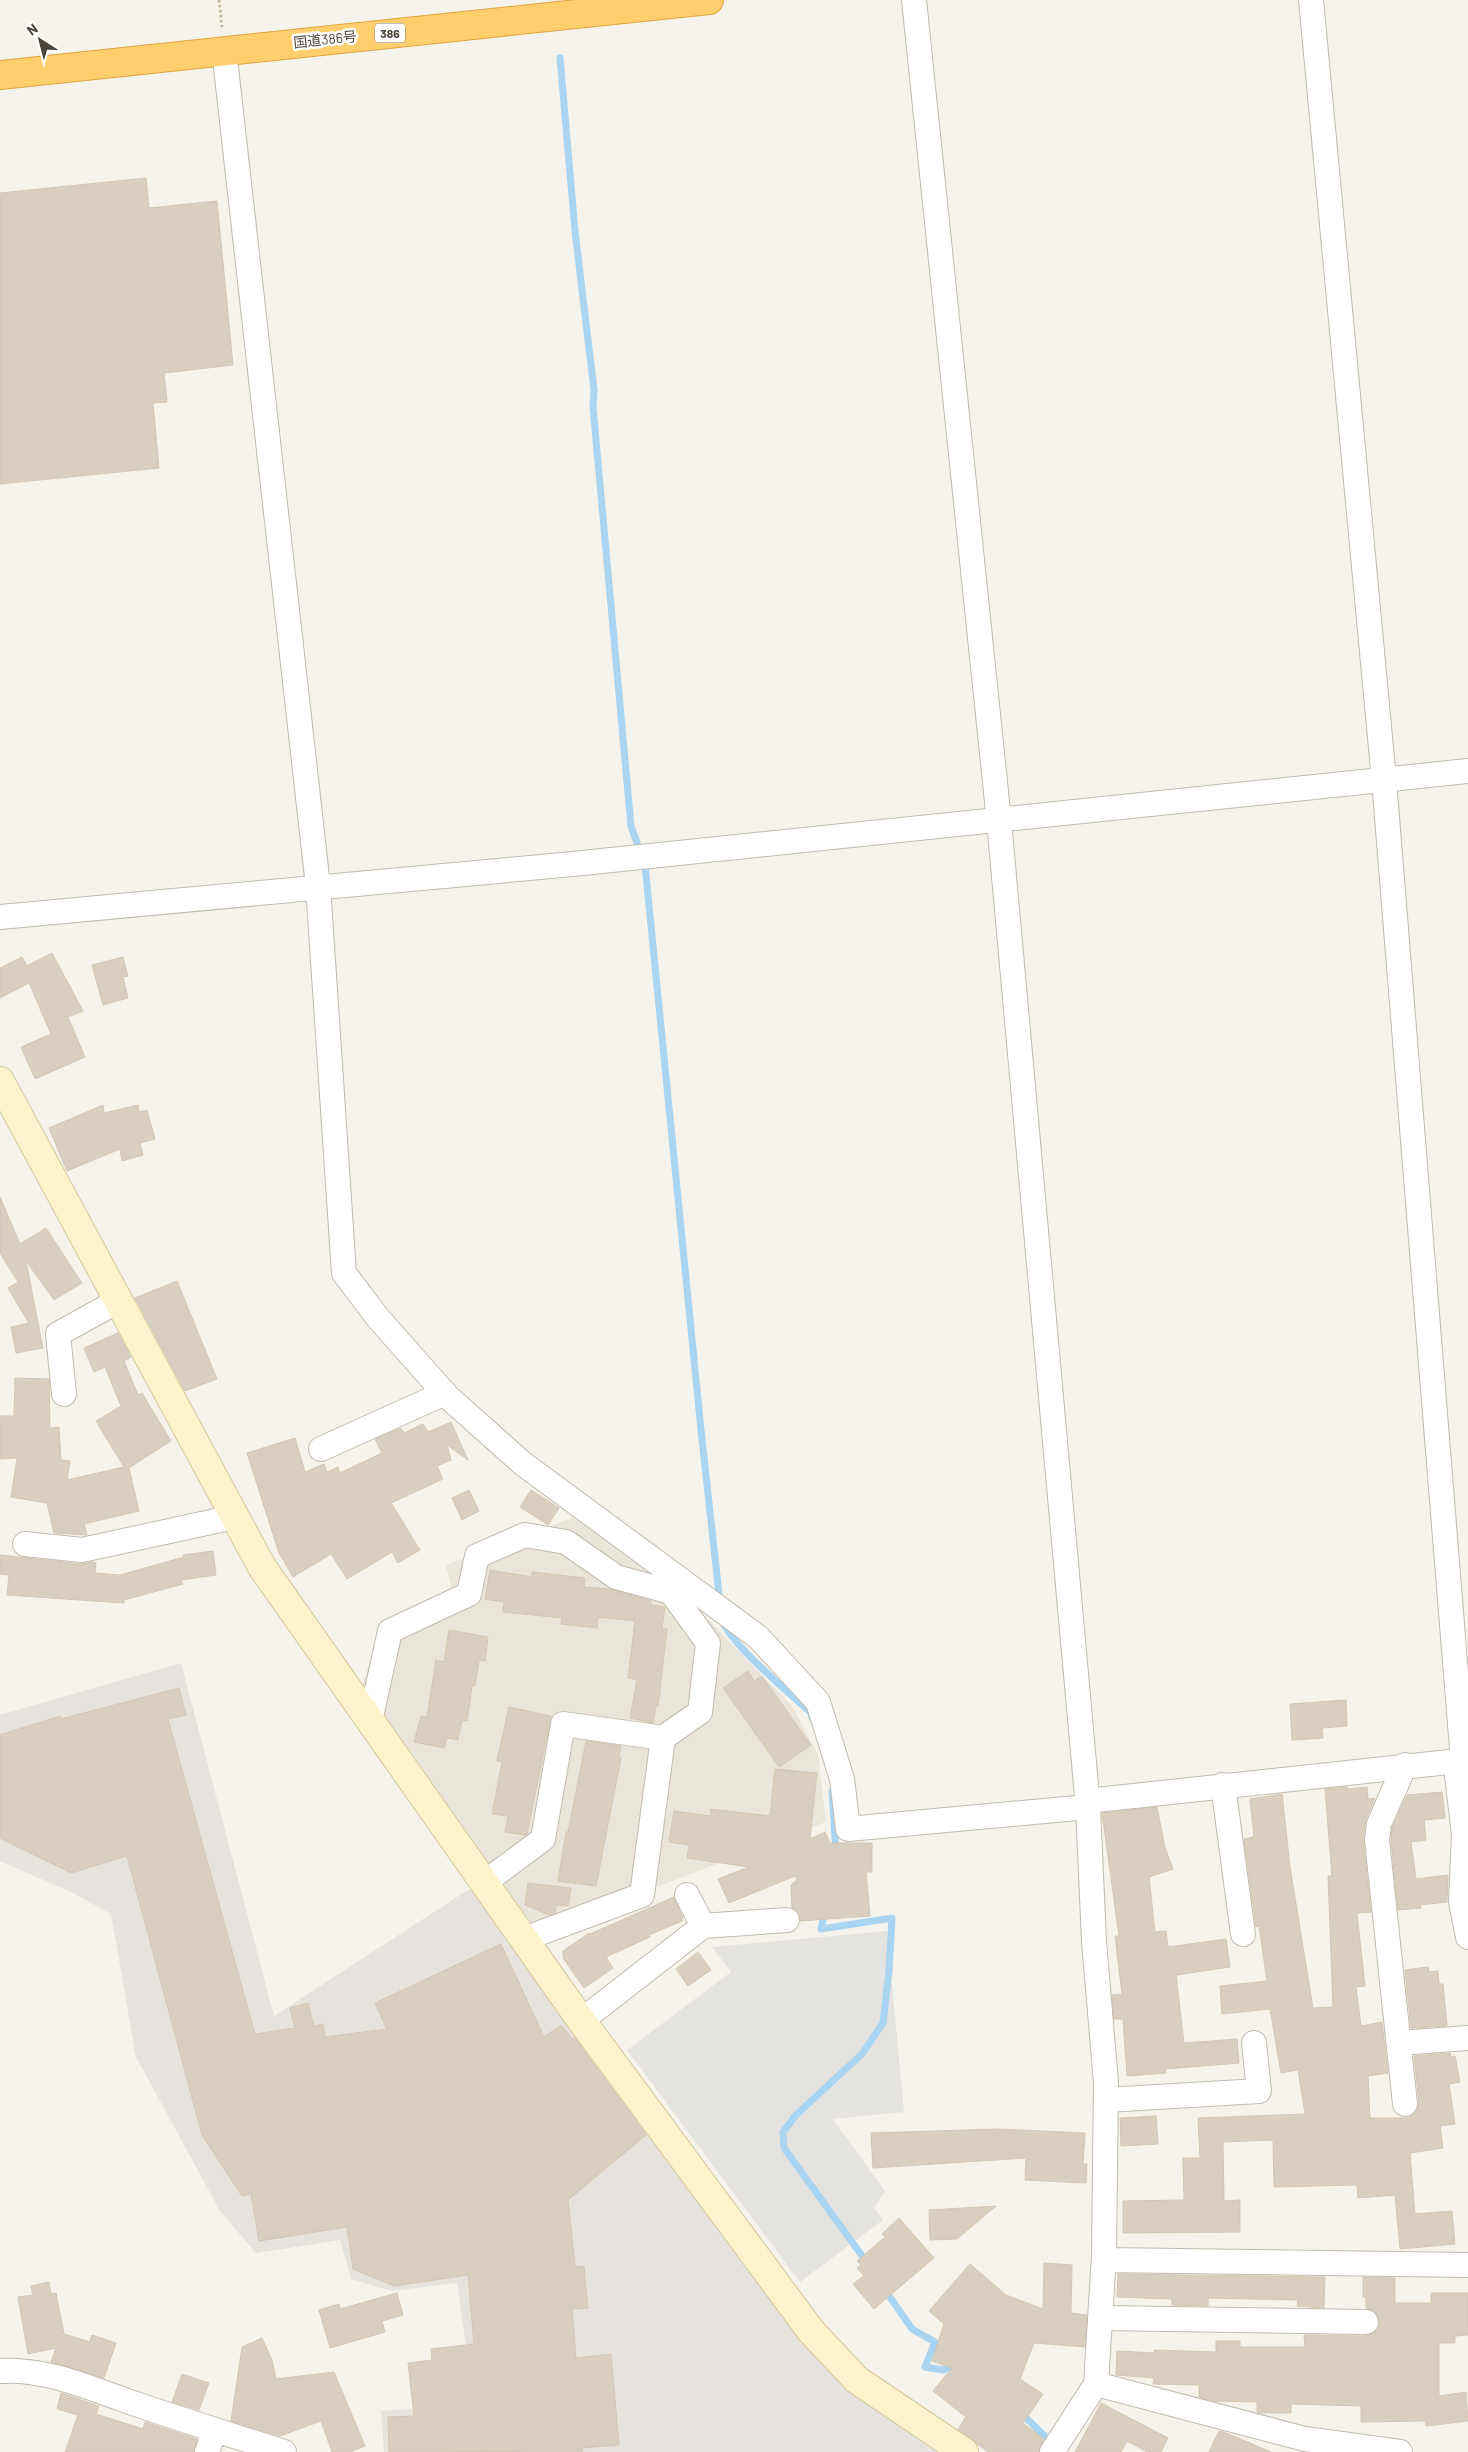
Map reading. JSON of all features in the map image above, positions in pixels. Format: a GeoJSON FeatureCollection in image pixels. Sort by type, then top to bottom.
{"type":"FeatureCollection","features":[{"type":"Feature","properties":{"kind":"highway","name":"国道386号"},"geometry":{"type":"LineString","coordinates":[[0,75],[709,0]]}},
{"type":"Feature","properties":{"kind":"street"},"geometry":{"type":"LineString","coordinates":[[914,0],[998,821],[1087,1804],[1106,2100],[1104,2260],[1096,2384],[1052,2452]]}},
{"type":"Feature","properties":{"kind":"street"},"geometry":{"type":"LineString","coordinates":[[1311,0],[1384,780],[1466,1760],[1456,1776],[1464,1834],[1465,1909],[1468,1937]]}},
{"type":"Feature","properties":{"kind":"street"},"geometry":{"type":"LineString","coordinates":[[224,50],[318,886],[344,1273],[378,1318],[445,1393],[522,1463],[758,1637],[818,1702],[842,1779],[848,1829],[1087,1804],[1224,1785],[1466,1760]]}},
{"type":"Feature","properties":{"kind":"street"},"geometry":{"type":"LineString","coordinates":[[0,916],[573,864],[1468,772]]}},
{"type":"Feature","properties":{"kind":"street"},"geometry":{"type":"LineString","coordinates":[[0,1081],[262,1567],[370,1721],[582,2021],[811,2331],[857,2380],[964,2452]]}},
{"type":"Feature","properties":{"kind":"street"},"geometry":{"type":"LineString","coordinates":[[64,1394],[58,1334],[118,1301]]}},
{"type":"Feature","properties":{"kind":"street"},"geometry":{"type":"LineString","coordinates":[[321,1449],[445,1393]]}},
{"type":"Feature","properties":{"kind":"street"},"geometry":{"type":"LineString","coordinates":[[25,1544],[82,1550],[234,1517]]}},
{"type":"Feature","properties":{"kind":"street"},"geometry":{"type":"LineString","coordinates":[[370,1721],[390,1631],[469,1594],[477,1556],[525,1535],[566,1542],[616,1576],[671,1592],[708,1643],[700,1712],[663,1738],[563,1724],[543,1839],[484,1883]]}},
{"type":"Feature","properties":{"kind":"street"},"geometry":{"type":"LineString","coordinates":[[524,1939],[642,1895],[663,1738]]}},
{"type":"Feature","properties":{"kind":"street"},"geometry":{"type":"LineString","coordinates":[[1405,2104],[1377,1840],[1378,1824],[1406,1765]]}},
{"type":"Feature","properties":{"kind":"street"},"geometry":{"type":"LineString","coordinates":[[1224,1785],[1243,1934]]}},
{"type":"Feature","properties":{"kind":"street"},"geometry":{"type":"LineString","coordinates":[[687,1895],[703,1926]]}},
{"type":"Feature","properties":{"kind":"street"},"geometry":{"type":"LineString","coordinates":[[582,2021],[703,1926],[787,1920]]}},
{"type":"Feature","properties":{"kind":"street"},"geometry":{"type":"LineString","coordinates":[[1399,2043],[1468,2038]]}},
{"type":"Feature","properties":{"kind":"street"},"geometry":{"type":"LineString","coordinates":[[1106,2100],[1259,2091],[1254,2043]]}},
{"type":"Feature","properties":{"kind":"street"},"geometry":{"type":"LineString","coordinates":[[1104,2260],[1468,2266]]}},
{"type":"Feature","properties":{"kind":"street"},"geometry":{"type":"LineString","coordinates":[[1100,2318],[1366,2322]]}},
{"type":"Feature","properties":{"kind":"street"},"geometry":{"type":"LineString","coordinates":[[0,2372],[21,2370],[80,2383],[135,2404],[284,2452]]}},
{"type":"Feature","properties":{"kind":"street"},"geometry":{"type":"LineString","coordinates":[[1096,2384],[1304,2439],[1400,2452]]}},
{"type":"Feature","properties":{"kind":"street"},"geometry":{"type":"LineString","coordinates":[[207,2452],[215,2430]]}},
{"type":"Feature","properties":{"kind":"shaded area"},"geometry":{"type":"Polygon","coordinates":[[[577,1516],[678,1589],[793,1707],[818,1755],[826,1822],[532,1935],[361,1690],[380,1629],[452,1592],[446,1565],[577,1516]]]}},
{"type":"Feature","properties":{"kind":"shaded area"},"geometry":{"type":"Polygon","coordinates":[[[181,1663],[274,2016],[471,1888],[755,2279],[864,2401],[941,2452],[384,2452],[381,2411],[474,2404],[457,2283],[391,2291],[351,2279],[340,2240],[256,2253],[220,2211],[136,2057],[111,1914],[71,1892],[0,1861],[0,1715],[181,1663]]]}},
{"type":"Feature","properties":{"kind":"shaded area"},"geometry":{"type":"Polygon","coordinates":[[[887,1931],[904,2112],[833,2119],[885,2191],[874,2208],[883,2220],[800,2282],[627,2050],[731,1972],[712,1947],[887,1931]]]}},
{"type":"Feature","properties":{"kind":"building"},"geometry":{"type":"Polygon","coordinates":[[[146,178],[149,208],[217,201],[233,365],[164,373],[167,402],[153,403],[159,468],[0,484],[0,193],[146,178]]]}},
{"type":"Feature","properties":{"kind":"building"},"geometry":{"type":"Polygon","coordinates":[[[52,953],[83,1011],[68,1017],[85,1057],[35,1079],[21,1047],[51,1034],[29,983],[0,998],[0,968],[22,957],[27,966],[52,953]]]}},
{"type":"Feature","properties":{"kind":"building"},"geometry":{"type":"Polygon","coordinates":[[[123,957],[128,976],[123,977],[128,998],[103,1005],[92,965],[123,957]]]}},
{"type":"Feature","properties":{"kind":"building"},"geometry":{"type":"Polygon","coordinates":[[[103,1105],[104,1113],[138,1105],[139,1112],[147,1110],[155,1139],[140,1143],[143,1155],[122,1161],[120,1149],[67,1171],[49,1128],[103,1105]]]}},
{"type":"Feature","properties":{"kind":"building"},"geometry":{"type":"Polygon","coordinates":[[[0,1197],[20,1244],[46,1228],[82,1283],[54,1300],[26,1261],[43,1348],[16,1353],[11,1327],[29,1323],[8,1288],[18,1282],[0,1253],[0,1197]]]}},
{"type":"Feature","properties":{"kind":"building"},"geometry":{"type":"Polygon","coordinates":[[[177,1281],[217,1379],[185,1391],[135,1298],[177,1281]]]}},
{"type":"Feature","properties":{"kind":"building"},"geometry":{"type":"Polygon","coordinates":[[[118,1333],[131,1357],[124,1361],[138,1395],[142,1393],[171,1441],[129,1468],[139,1511],[84,1524],[87,1535],[54,1533],[47,1503],[11,1497],[17,1458],[0,1459],[0,1416],[14,1416],[15,1378],[49,1379],[50,1428],[59,1427],[61,1460],[70,1461],[67,1480],[124,1467],[96,1421],[121,1406],[105,1367],[94,1372],[84,1348],[118,1333]]]}},
{"type":"Feature","properties":{"kind":"building"},"geometry":{"type":"Polygon","coordinates":[[[451,1422],[468,1460],[447,1445],[451,1460],[437,1466],[443,1479],[391,1503],[420,1550],[398,1563],[392,1552],[347,1579],[331,1554],[293,1577],[279,1553],[247,1453],[295,1438],[305,1472],[324,1464],[327,1472],[338,1467],[340,1473],[382,1453],[375,1439],[401,1428],[404,1433],[423,1424],[428,1432],[451,1422]]]}},
{"type":"Feature","properties":{"kind":"building"},"geometry":{"type":"Polygon","coordinates":[[[469,1490],[479,1511],[462,1520],[452,1498],[469,1490]]]}},
{"type":"Feature","properties":{"kind":"building"},"geometry":{"type":"Polygon","coordinates":[[[531,1490],[559,1508],[548,1525],[520,1507],[531,1490]]]}},
{"type":"Feature","properties":{"kind":"building"},"geometry":{"type":"Polygon","coordinates":[[[213,1551],[216,1575],[181,1580],[183,1584],[124,1600],[124,1603],[7,1595],[9,1575],[0,1574],[0,1555],[81,1564],[93,1562],[96,1563],[95,1573],[120,1575],[184,1557],[183,1555],[213,1551]]]}},
{"type":"Feature","properties":{"kind":"building"},"geometry":{"type":"Polygon","coordinates":[[[490,1570],[532,1577],[532,1572],[585,1578],[584,1587],[610,1589],[651,1601],[651,1605],[665,1607],[662,1629],[667,1629],[658,1707],[656,1706],[653,1723],[630,1718],[637,1680],[628,1678],[635,1621],[598,1617],[597,1628],[561,1624],[562,1618],[503,1612],[504,1602],[485,1599],[490,1570]]]}},
{"type":"Feature","properties":{"kind":"building"},"geometry":{"type":"Polygon","coordinates":[[[449,1630],[488,1637],[485,1661],[479,1660],[475,1686],[472,1686],[467,1721],[462,1720],[458,1740],[447,1738],[444,1748],[414,1742],[421,1716],[427,1717],[436,1660],[444,1662],[449,1630]]]}},
{"type":"Feature","properties":{"kind":"building"},"geometry":{"type":"Polygon","coordinates":[[[748,1671],[754,1681],[762,1676],[811,1745],[779,1767],[723,1688],[748,1671]]]}},
{"type":"Feature","properties":{"kind":"building"},"geometry":{"type":"Polygon","coordinates":[[[179,1688],[186,1715],[168,1719],[255,2034],[295,2028],[290,2008],[308,2003],[314,2026],[323,2024],[325,2037],[387,2029],[375,2003],[501,1944],[544,2037],[561,2025],[572,2039],[574,2037],[646,2135],[568,2200],[575,2266],[584,2267],[588,2308],[572,2309],[576,2358],[611,2354],[619,2445],[582,2448],[583,2451],[389,2452],[388,2417],[414,2416],[408,2363],[432,2360],[431,2349],[474,2344],[468,2275],[394,2286],[353,2269],[347,2227],[259,2241],[251,2194],[242,2196],[202,2135],[127,1856],[71,1873],[0,1838],[0,1735],[60,1716],[61,1719],[179,1688]]]}},
{"type":"Feature","properties":{"kind":"building"},"geometry":{"type":"Polygon","coordinates":[[[1346,1700],[1347,1726],[1322,1728],[1323,1738],[1292,1740],[1290,1704],[1346,1700]]]}},
{"type":"Feature","properties":{"kind":"building"},"geometry":{"type":"Polygon","coordinates":[[[509,1707],[551,1716],[527,1834],[525,1835],[505,1832],[508,1816],[492,1814],[502,1762],[497,1761],[509,1707]]]}},
{"type":"Feature","properties":{"kind":"building"},"geometry":{"type":"Polygon","coordinates":[[[586,1741],[621,1746],[619,1757],[621,1758],[596,1886],[558,1881],[566,1832],[568,1832],[586,1741]]]}},
{"type":"Feature","properties":{"kind":"building"},"geometry":{"type":"Polygon","coordinates":[[[775,1769],[817,1773],[810,1839],[825,1832],[830,1843],[872,1843],[872,1872],[866,1872],[870,1916],[800,1921],[799,1913],[792,1907],[791,1885],[797,1880],[795,1876],[729,1903],[718,1879],[749,1867],[687,1858],[689,1845],[669,1842],[674,1811],[710,1816],[711,1809],[770,1816],[775,1769]]]}},
{"type":"Feature","properties":{"kind":"building"},"geometry":{"type":"Polygon","coordinates":[[[1347,1787],[1347,1789],[1367,1787],[1368,1799],[1375,1798],[1366,1819],[1363,1839],[1371,1912],[1357,1913],[1365,1986],[1356,1987],[1361,2026],[1382,2022],[1388,2073],[1368,2076],[1370,2118],[1407,2118],[1417,2110],[1419,2103],[1414,2056],[1450,2053],[1451,2057],[1455,2056],[1460,2082],[1449,2084],[1455,2124],[1440,2126],[1443,2148],[1410,2153],[1415,2214],[1452,2211],[1455,2244],[1400,2249],[1395,2195],[1358,2198],[1357,2185],[1274,2187],[1273,2140],[1223,2142],[1224,2201],[1240,2200],[1240,2232],[1123,2233],[1123,2201],[1184,2200],[1183,2158],[1200,2158],[1198,2118],[1305,2114],[1298,2070],[1281,2073],[1270,2009],[1222,2014],[1220,1986],[1267,1981],[1259,1926],[1256,1927],[1244,1839],[1254,1837],[1250,1799],[1282,1794],[1290,1867],[1313,2008],[1333,2007],[1328,1876],[1332,1876],[1325,1789],[1347,1787]]]}},
{"type":"Feature","properties":{"kind":"building"},"geometry":{"type":"Polygon","coordinates":[[[1442,1792],[1445,1818],[1424,1820],[1426,1840],[1411,1842],[1416,1879],[1448,1875],[1447,1902],[1420,1905],[1421,1908],[1398,1910],[1391,1840],[1392,1828],[1407,1795],[1442,1792]]]}},
{"type":"Feature","properties":{"kind":"building"},"geometry":{"type":"Polygon","coordinates":[[[1157,1807],[1165,1848],[1173,1869],[1149,1877],[1155,1932],[1166,1931],[1168,1947],[1226,1939],[1230,1967],[1176,1975],[1184,2043],[1237,2039],[1239,2063],[1165,2069],[1166,2073],[1127,2076],[1123,2019],[1114,2019],[1112,1995],[1122,1994],[1115,1936],[1119,1936],[1102,1813],[1157,1807]]]}},
{"type":"Feature","properties":{"kind":"building"},"geometry":{"type":"Polygon","coordinates":[[[528,1883],[571,1888],[568,1906],[556,1905],[555,1913],[549,1915],[525,1905],[528,1883]]]}},
{"type":"Feature","properties":{"kind":"building"},"geometry":{"type":"Polygon","coordinates":[[[674,1897],[682,1916],[682,1921],[606,1957],[613,1968],[584,1988],[563,1958],[563,1951],[589,1933],[674,1897]]]}},
{"type":"Feature","properties":{"kind":"building"},"geometry":{"type":"Polygon","coordinates":[[[698,1952],[711,1970],[688,1986],[676,1969],[698,1952]]]}},
{"type":"Feature","properties":{"kind":"building"},"geometry":{"type":"Polygon","coordinates":[[[1428,1967],[1429,1972],[1438,1971],[1439,1984],[1443,1984],[1447,2026],[1411,2028],[1405,1970],[1428,1967]]]}},
{"type":"Feature","properties":{"kind":"building"},"geometry":{"type":"Polygon","coordinates":[[[1156,2116],[1158,2144],[1121,2146],[1120,2118],[1156,2116]]]}},
{"type":"Feature","properties":{"kind":"building"},"geometry":{"type":"Polygon","coordinates":[[[999,2129],[1085,2133],[1083,2164],[1087,2164],[1086,2183],[1025,2180],[1026,2158],[873,2168],[871,2133],[999,2129]]]}},
{"type":"Feature","properties":{"kind":"building"},"geometry":{"type":"Polygon","coordinates":[[[996,2206],[957,2239],[930,2240],[929,2210],[996,2206]]]}},
{"type":"Feature","properties":{"kind":"building"},"geometry":{"type":"Polygon","coordinates":[[[899,2218],[934,2258],[874,2309],[853,2284],[864,2276],[857,2268],[861,2265],[857,2261],[885,2237],[882,2234],[899,2218]]]}},
{"type":"Feature","properties":{"kind":"building"},"geometry":{"type":"Polygon","coordinates":[[[1044,2263],[1072,2265],[1071,2313],[1087,2315],[1085,2347],[1034,2343],[1020,2379],[1043,2394],[1023,2423],[1044,2439],[1038,2452],[988,2452],[958,2429],[966,2417],[933,2391],[952,2368],[932,2361],[944,2324],[929,2311],[970,2264],[1006,2295],[1043,2309],[1044,2263]]]}},
{"type":"Feature","properties":{"kind":"building"},"geometry":{"type":"Polygon","coordinates":[[[1118,2274],[1325,2277],[1324,2308],[1297,2306],[1298,2300],[1208,2298],[1208,2306],[1172,2305],[1172,2299],[1117,2297],[1118,2274]]]}},
{"type":"Feature","properties":{"kind":"building"},"geometry":{"type":"Polygon","coordinates":[[[1363,2277],[1395,2278],[1395,2303],[1431,2303],[1431,2293],[1468,2293],[1468,2335],[1455,2336],[1455,2343],[1439,2343],[1439,2396],[1466,2392],[1468,2421],[1426,2426],[1425,2421],[1361,2422],[1361,2406],[1291,2404],[1291,2413],[1261,2413],[1257,2412],[1257,2402],[1214,2401],[1199,2397],[1199,2385],[1153,2384],[1154,2378],[1116,2375],[1117,2351],[1154,2353],[1154,2350],[1216,2352],[1216,2341],[1240,2341],[1240,2347],[1305,2347],[1304,2335],[1365,2336],[1372,2334],[1378,2329],[1380,2322],[1373,2310],[1366,2308],[1366,2297],[1363,2297],[1363,2277]]]}},
{"type":"Feature","properties":{"kind":"building"},"geometry":{"type":"Polygon","coordinates":[[[49,2282],[51,2294],[56,2293],[64,2334],[90,2342],[92,2335],[116,2343],[104,2378],[51,2362],[56,2348],[28,2354],[18,2297],[33,2295],[31,2286],[49,2282]]]}},
{"type":"Feature","properties":{"kind":"building"},"geometry":{"type":"Polygon","coordinates":[[[397,2293],[403,2315],[382,2321],[385,2332],[330,2348],[319,2310],[339,2304],[340,2309],[397,2293]]]}},
{"type":"Feature","properties":{"kind":"building"},"geometry":{"type":"Polygon","coordinates":[[[262,2338],[272,2360],[276,2379],[334,2372],[365,2446],[350,2452],[332,2452],[321,2421],[280,2436],[231,2421],[242,2347],[262,2338]]]}},
{"type":"Feature","properties":{"kind":"building"},"geometry":{"type":"Polygon","coordinates":[[[182,2374],[209,2383],[199,2410],[172,2402],[182,2374]]]}},
{"type":"Feature","properties":{"kind":"building"},"geometry":{"type":"Polygon","coordinates":[[[61,2393],[99,2406],[96,2414],[143,2429],[145,2422],[197,2439],[194,2452],[65,2452],[78,2415],[57,2409],[61,2393]]]}},
{"type":"Feature","properties":{"kind":"building"},"geometry":{"type":"Polygon","coordinates":[[[1101,2403],[1168,2438],[1161,2452],[1147,2452],[1127,2441],[1121,2452],[1075,2452],[1101,2403]]]}},
{"type":"Feature","properties":{"kind":"building"},"geometry":{"type":"Polygon","coordinates":[[[1219,2431],[1224,2432],[1271,2452],[1209,2452],[1219,2431]]]}},
{"type":"Feature","properties":{"kind":"waterway"},"geometry":{"type":"LineString","coordinates":[[560,58],[575,231],[594,390],[593,407],[631,826],[645,865],[720,1603]]}},
{"type":"Feature","properties":{"kind":"waterway"},"geometry":{"type":"LineString","coordinates":[[722,1618],[734,1640],[775,1681],[811,1713],[812,1718]]}},
{"type":"Feature","properties":{"kind":"waterway"},"geometry":{"type":"LineString","coordinates":[[832,1791],[836,1852]]}},
{"type":"Feature","properties":{"kind":"waterway"},"geometry":{"type":"LineString","coordinates":[[825,1911],[821,1929],[892,1918],[889,1971],[883,2023],[862,2054],[796,2115],[783,2132],[784,2148],[868,2264]]}},
{"type":"Feature","properties":{"kind":"waterway"},"geometry":{"type":"LineString","coordinates":[[885,2290],[912,2329],[935,2342],[925,2367],[943,2370],[952,2366],[956,2369]]}},
{"type":"Feature","properties":{"kind":"waterway"},"geometry":{"type":"LineString","coordinates":[[1021,2413],[1053,2444]]}}]}
